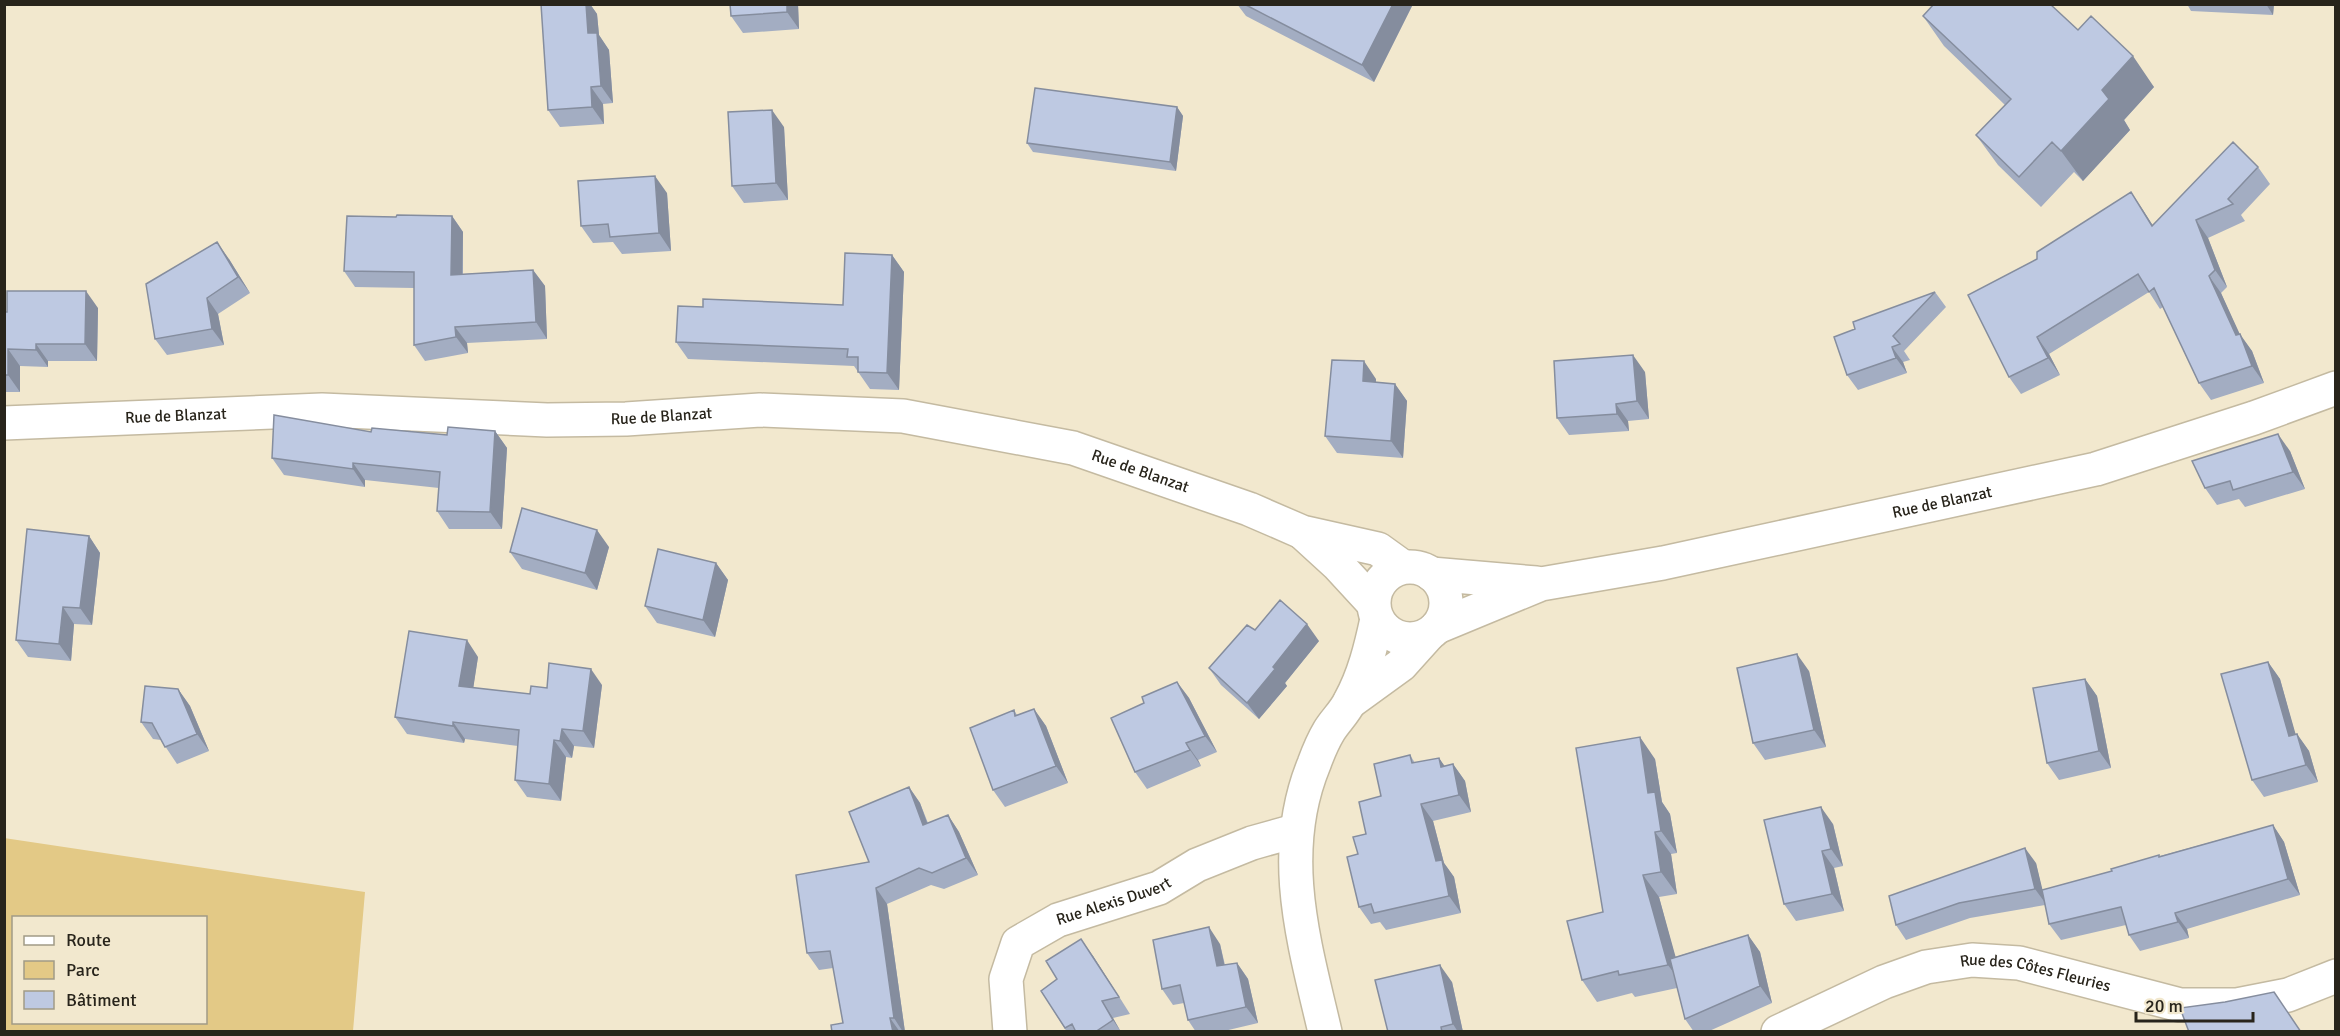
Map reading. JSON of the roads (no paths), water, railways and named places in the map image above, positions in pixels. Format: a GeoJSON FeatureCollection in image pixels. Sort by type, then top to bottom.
{"type":"FeatureCollection","features":[{"type":"Feature","properties":{"kind":"street","name":"Rue de Blanzat"},"geometry":{"type":"LineString","coordinates":[[1433,631],[1541,584],[1674,561],[2096,469],[2232,426],[2336,388]]}},
{"type":"Feature","properties":{"kind":"street","name":"Rue de Blanzat"},"geometry":{"type":"LineString","coordinates":[[4,423],[322,410],[547,420],[626,419],[760,410],[903,416],[1073,448],[1249,509],[1302,532],[1378,549],[1417,570],[1541,584]]}},
{"type":"Feature","properties":{"kind":"street","name":"Rue de Blanzat"},"geometry":{"type":"LineString","coordinates":[[1302,532],[1338,565],[1375,611]]}},
{"type":"Feature","properties":{"kind":"street"},"geometry":{"type":"LineString","coordinates":[[1325,1032],[1303,939],[1294,878],[1295,831],[1313,766],[1328,732],[1350,702],[1369,654],[1376,590],[1382,579],[1391,571],[1417,570],[1442,585],[1446,599],[1444,614],[1433,631],[1401,665],[1350,702]]}},
{"type":"Feature","properties":{"kind":"street"},"geometry":{"type":"LineString","coordinates":[[1375,611],[1384,629],[1394,636],[1417,639],[1433,631]]}},
{"type":"Feature","properties":{"kind":"street","name":"Rue Alexis Duvert"},"geometry":{"type":"LineString","coordinates":[[1010,1032],[1006,979],[1017,943],[1058,920],[1159,888],[1197,865],[1252,843],[1295,831]]}},
{"type":"Feature","properties":{"kind":"street","name":"Rue des Côtes Fleuries"},"geometry":{"type":"LineString","coordinates":[[1778,1032],[1884,982],[1926,967],[1972,960],[2019,963],[2180,1005],[2237,1005],[2288,995],[2336,976]]}}]}
